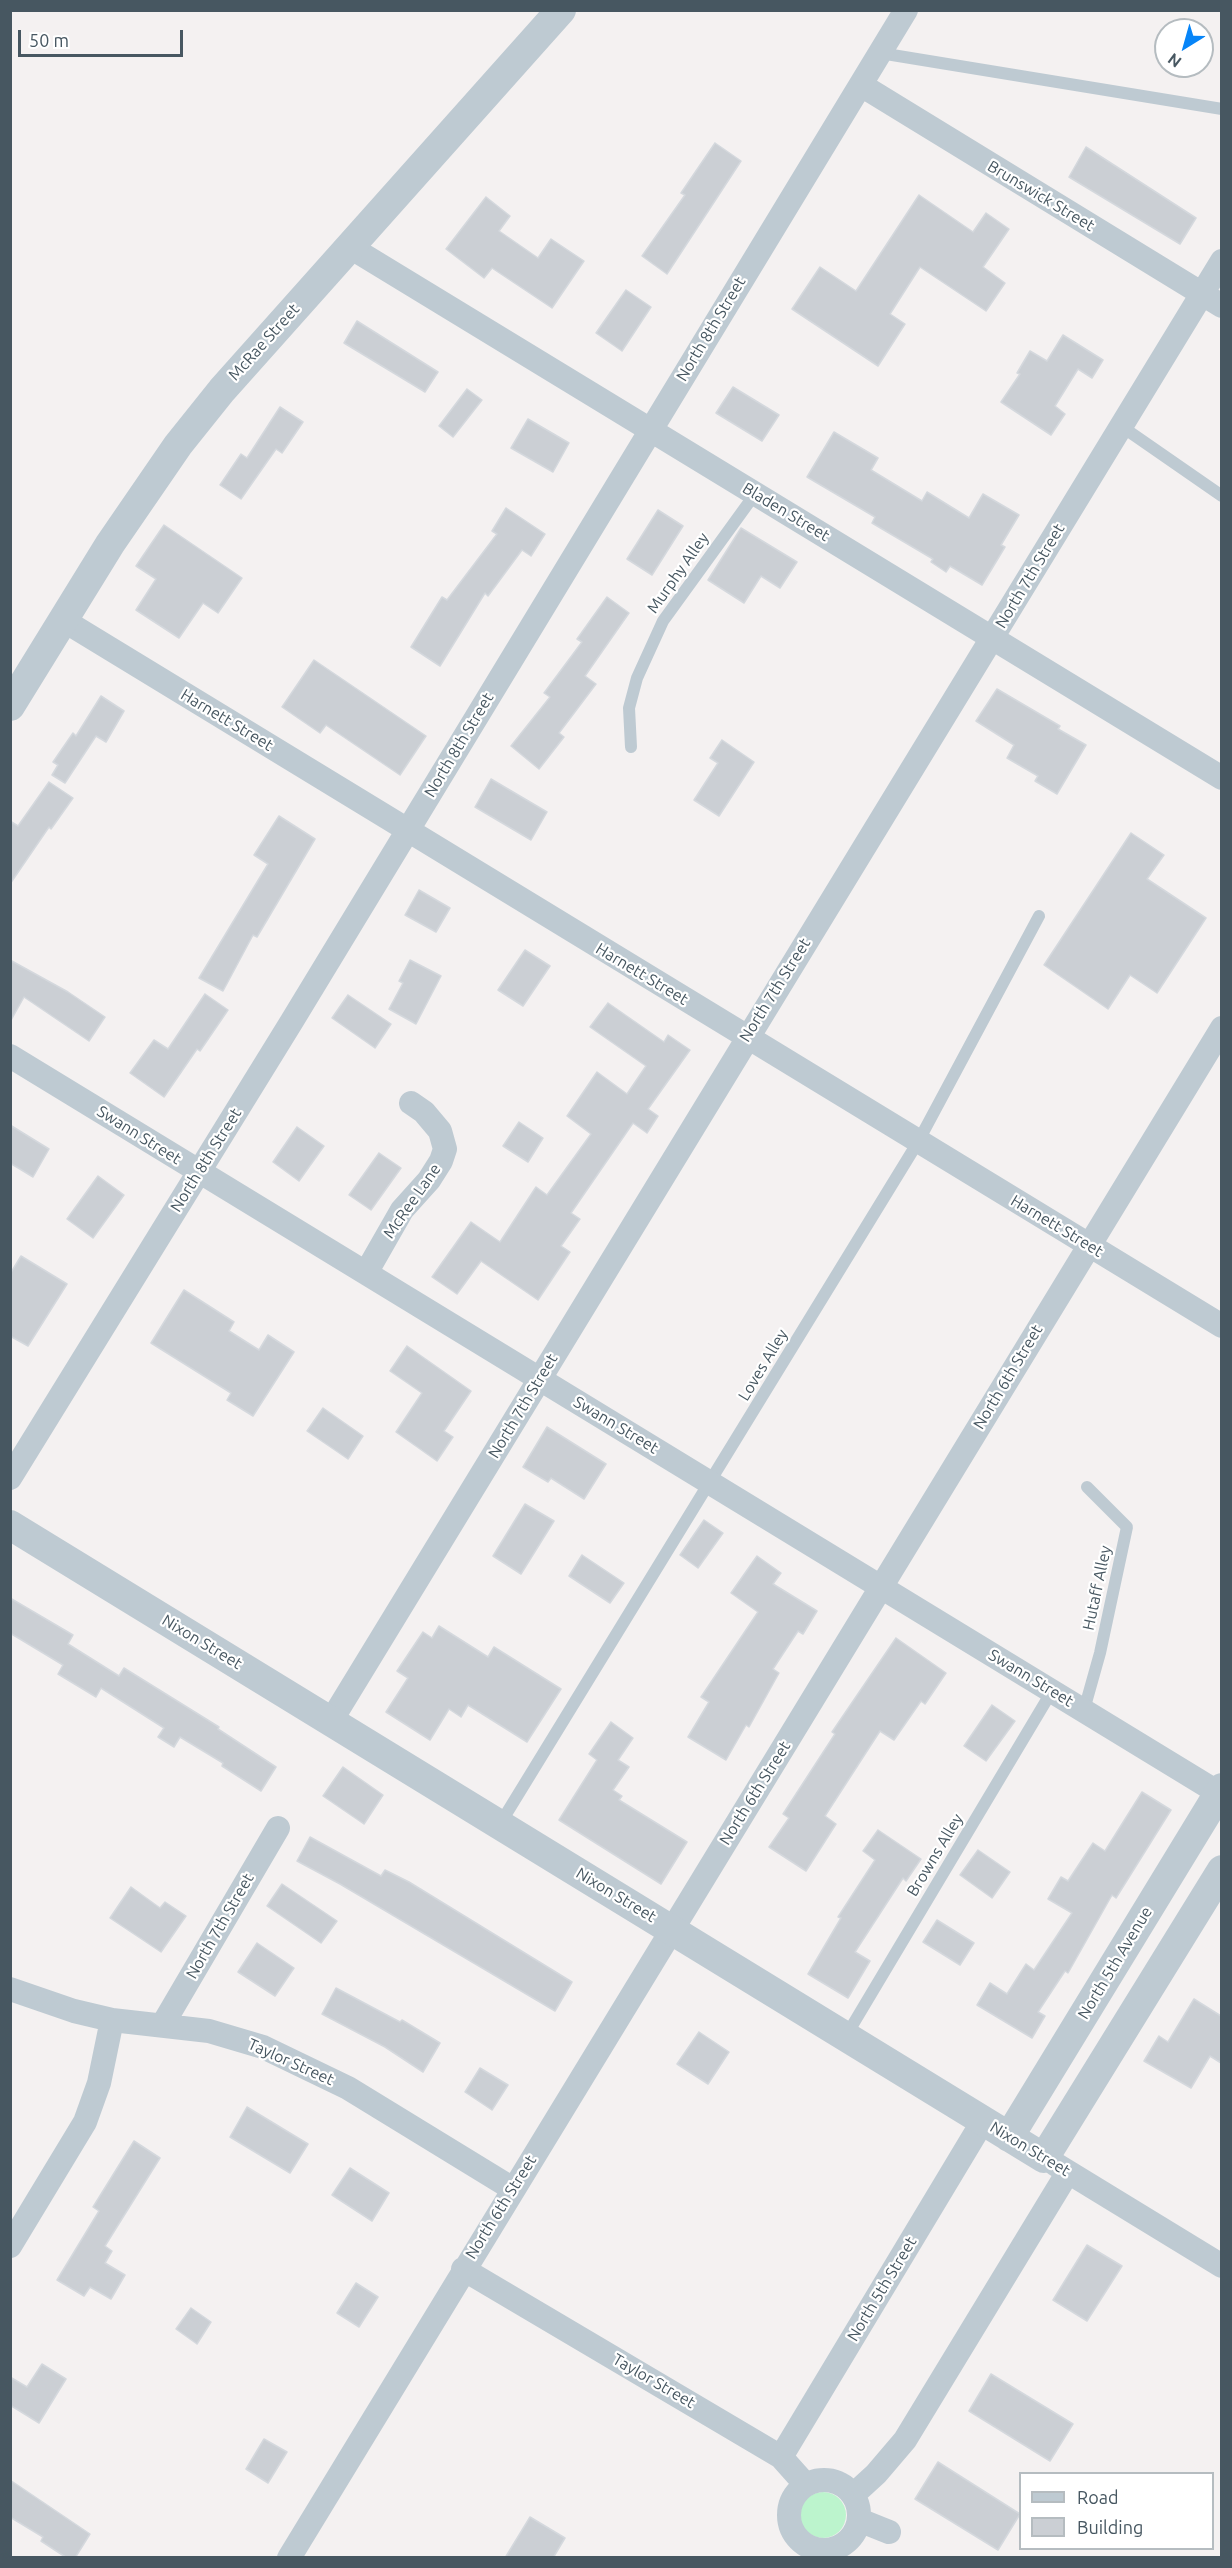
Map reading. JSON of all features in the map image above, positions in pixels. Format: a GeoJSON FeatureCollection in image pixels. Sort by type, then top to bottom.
{"type":"FeatureCollection","features":[{"type":"Feature","properties":{"kind":"street","name":"McRae Street"},"geometry":{"type":"LineString","coordinates":[[10,706],[110,544],[178,445],[222,390],[561,10]]}},
{"type":"Feature","properties":{"kind":"street","name":"North 8th Street"},"geometry":{"type":"LineString","coordinates":[[10,1478],[906,10]]}},
{"type":"Feature","properties":{"kind":"street","name":"Brunswick Street"},"geometry":{"type":"LineString","coordinates":[[861,85],[1221,306]]}},
{"type":"Feature","properties":{"kind":"street","name":"Bladen Street"},"geometry":{"type":"LineString","coordinates":[[350,247],[1221,778]]}},
{"type":"Feature","properties":{"kind":"street","name":"North 7th Street"},"geometry":{"type":"LineString","coordinates":[[331,1720],[1221,261]]}},
{"type":"Feature","properties":{"kind":"street","name":"Harnett Street"},"geometry":{"type":"LineString","coordinates":[[63,620],[1221,1326]]}},
{"type":"Feature","properties":{"kind":"street","name":"North 6th Street"},"geometry":{"type":"LineString","coordinates":[[289,2558],[1221,1028]]}},
{"type":"Feature","properties":{"kind":"street","name":"Swann Street"},"geometry":{"type":"LineString","coordinates":[[10,1056],[1221,1792]]}},
{"type":"Feature","properties":{"kind":"street","name":"McRee Lane"},"geometry":{"type":"LineString","coordinates":[[366,1273],[402,1210],[435,1171],[445,1149],[440,1131],[424,1112],[411,1103]]}},
{"type":"Feature","properties":{"kind":"street","name":"Nixon Street"},"geometry":{"type":"LineString","coordinates":[[10,1525],[671,1928],[982,2121],[1218,2258]]}},
{"type":"Feature","properties":{"kind":"street","name":"North 5th Avenue"},"geometry":{"type":"LineString","coordinates":[[1009,2137],[1221,1792]]}},
{"type":"Feature","properties":{"kind":"street","name":"North 7th Street"},"geometry":{"type":"LineString","coordinates":[[163,2024],[278,1828]]}},
{"type":"Feature","properties":{"kind":"street"},"geometry":{"type":"LineString","coordinates":[[853,2495],[876,2474],[905,2440],[1221,1870]]}},
{"type":"Feature","properties":{"kind":"street","name":"Taylor Street"},"geometry":{"type":"LineString","coordinates":[[10,1989],[74,2011],[112,2020],[163,2024],[242,2040],[312,2068],[513,2188]]}},
{"type":"Feature","properties":{"kind":"street"},"geometry":{"type":"LineString","coordinates":[[10,2246],[85,2122],[99,2082],[112,2020]]}},
{"type":"Feature","properties":{"kind":"street","name":"North 5th Street"},"geometry":{"type":"LineString","coordinates":[[781,2457],[982,2121]]}},
{"type":"Feature","properties":{"kind":"street","name":"Taylor Street"},"geometry":{"type":"LineString","coordinates":[[463,2269],[781,2457],[806,2485]]}},
{"type":"Feature","properties":{"kind":"street"},"geometry":{"type":"LineString","coordinates":[[814,2481],[832,2481],[847,2488],[853,2495],[859,2511],[859,2520],[852,2536],[838,2547],[821,2550],[805,2544],[793,2531],[789,2514],[794,2497],[806,2485],[814,2481]]}},
{"type":"Feature","properties":{"kind":"street"},"geometry":{"type":"LineString","coordinates":[[859,2520],[889,2532]]}},
{"type":"Feature","properties":{"kind":"lane"},"geometry":{"type":"LineString","coordinates":[[880,53],[1221,109]]}},
{"type":"Feature","properties":{"kind":"lane"},"geometry":{"type":"LineString","coordinates":[[1121,426],[1221,496]]}},
{"type":"Feature","properties":{"kind":"lane","name":"Murphy Alley"},"geometry":{"type":"LineString","coordinates":[[631,747],[629,708],[637,678],[663,621],[755,494]]}},
{"type":"Feature","properties":{"kind":"lane","name":"Loves Alley"},"geometry":{"type":"LineString","coordinates":[[500,1824],[918,1142],[1039,916]]}},
{"type":"Feature","properties":{"kind":"lane","name":"Hutaff Alley"},"geometry":{"type":"LineString","coordinates":[[1084,1710],[1100,1653],[1127,1527],[1087,1487]]}},
{"type":"Feature","properties":{"kind":"lane","name":"Browns Alley"},"geometry":{"type":"LineString","coordinates":[[846,2036],[1052,1691]]}},
{"type":"Feature","properties":{"kind":"green space"},"geometry":{"type":"Polygon","coordinates":[[[823,2492],[839,2499],[846,2515],[839,2531],[823,2538],[807,2531],[800,2515],[807,2499],[823,2492]]]}},
{"type":"Feature","properties":{"kind":"building"},"geometry":{"type":"Polygon","coordinates":[[[715,143],[741,161],[667,274],[642,256],[685,195],[681,193],[715,143]]]}},
{"type":"Feature","properties":{"kind":"building"},"geometry":{"type":"Polygon","coordinates":[[[1086,147],[1196,218],[1180,244],[1069,177],[1086,147]]]}},
{"type":"Feature","properties":{"kind":"building"},"geometry":{"type":"Polygon","coordinates":[[[919,195],[973,232],[986,213],[1009,229],[983,267],[1005,283],[986,311],[920,267],[890,314],[905,324],[878,366],[792,309],[820,267],[856,291],[919,195]]]}},
{"type":"Feature","properties":{"kind":"building"},"geometry":{"type":"Polygon","coordinates":[[[486,197],[510,216],[499,231],[538,258],[551,239],[584,261],[552,308],[492,268],[484,278],[446,249],[486,197]]]}},
{"type":"Feature","properties":{"kind":"building"},"geometry":{"type":"Polygon","coordinates":[[[626,290],[651,307],[622,351],[596,333],[626,290]]]}},
{"type":"Feature","properties":{"kind":"building"},"geometry":{"type":"Polygon","coordinates":[[[357,321],[438,372],[425,392],[344,343],[357,321]]]}},
{"type":"Feature","properties":{"kind":"building"},"geometry":{"type":"Polygon","coordinates":[[[1063,335],[1103,360],[1092,378],[1078,369],[1055,406],[1065,414],[1051,435],[1001,402],[1020,374],[1017,373],[1030,351],[1047,361],[1063,335]]]}},
{"type":"Feature","properties":{"kind":"building"},"geometry":{"type":"Polygon","coordinates":[[[733,387],[779,415],[762,441],[716,413],[733,387]]]}},
{"type":"Feature","properties":{"kind":"building"},"geometry":{"type":"Polygon","coordinates":[[[467,389],[482,400],[453,437],[439,426],[467,389]]]}},
{"type":"Feature","properties":{"kind":"building"},"geometry":{"type":"Polygon","coordinates":[[[280,407],[303,422],[282,453],[276,449],[241,499],[220,485],[241,454],[247,458],[280,407]]]}},
{"type":"Feature","properties":{"kind":"building"},"geometry":{"type":"Polygon","coordinates":[[[528,419],[569,443],[553,472],[511,448],[528,419]]]}},
{"type":"Feature","properties":{"kind":"building"},"geometry":{"type":"Polygon","coordinates":[[[834,432],[878,458],[871,470],[922,501],[927,492],[969,518],[983,494],[1019,515],[1001,545],[1005,547],[982,585],[950,566],[946,572],[931,562],[933,559],[872,523],[875,517],[807,477],[834,432]]]}},
{"type":"Feature","properties":{"kind":"building"},"geometry":{"type":"Polygon","coordinates":[[[506,508],[545,534],[531,556],[522,550],[488,596],[485,593],[440,666],[411,647],[442,597],[447,600],[497,534],[492,531],[506,508]]]}},
{"type":"Feature","properties":{"kind":"building"},"geometry":{"type":"Polygon","coordinates":[[[658,510],[683,526],[652,575],[627,559],[658,510]]]}},
{"type":"Feature","properties":{"kind":"building"},"geometry":{"type":"Polygon","coordinates":[[[164,525],[242,578],[218,613],[203,603],[179,638],[136,610],[156,579],[136,566],[164,525]]]}},
{"type":"Feature","properties":{"kind":"building"},"geometry":{"type":"Polygon","coordinates":[[[741,528],[797,562],[780,588],[761,576],[744,603],[708,580],[741,528]]]}},
{"type":"Feature","properties":{"kind":"building"},"geometry":{"type":"Polygon","coordinates":[[[607,597],[629,613],[585,676],[596,684],[559,733],[564,737],[539,769],[511,746],[550,697],[544,693],[582,642],[577,639],[607,597]]]}},
{"type":"Feature","properties":{"kind":"building"},"geometry":{"type":"Polygon","coordinates":[[[314,660],[426,736],[400,775],[326,725],[320,733],[282,707],[314,660]]]}},
{"type":"Feature","properties":{"kind":"building"},"geometry":{"type":"Polygon","coordinates":[[[997,689],[1060,726],[1058,729],[1086,745],[1057,794],[1035,781],[1038,776],[1007,758],[1014,745],[976,721],[997,689]]]}},
{"type":"Feature","properties":{"kind":"building"},"geometry":{"type":"Polygon","coordinates":[[[101,696],[124,711],[106,742],[96,736],[65,783],[52,775],[58,765],[53,762],[73,733],[76,736],[101,696]]]}},
{"type":"Feature","properties":{"kind":"building"},"geometry":{"type":"Polygon","coordinates":[[[722,740],[754,762],[719,816],[694,800],[718,763],[710,758],[722,740]]]}},
{"type":"Feature","properties":{"kind":"building"},"geometry":{"type":"Polygon","coordinates":[[[491,779],[547,812],[531,840],[475,807],[491,779]]]}},
{"type":"Feature","properties":{"kind":"building"},"geometry":{"type":"Polygon","coordinates":[[[49,782],[73,798],[51,829],[49,827],[10,884],[10,821],[18,826],[49,782]]]}},
{"type":"Feature","properties":{"kind":"building"},"geometry":{"type":"Polygon","coordinates":[[[279,816],[315,839],[257,937],[253,935],[223,991],[199,978],[268,864],[254,855],[279,816]]]}},
{"type":"Feature","properties":{"kind":"building"},"geometry":{"type":"Polygon","coordinates":[[[1131,833],[1164,855],[1147,879],[1206,918],[1157,993],[1130,975],[1108,1009],[1044,965],[1131,833]]]}},
{"type":"Feature","properties":{"kind":"building"},"geometry":{"type":"Polygon","coordinates":[[[419,890],[450,908],[436,932],[405,915],[419,890]]]}},
{"type":"Feature","properties":{"kind":"building"},"geometry":{"type":"Polygon","coordinates":[[[525,950],[550,966],[523,1006],[498,990],[525,950]]]}},
{"type":"Feature","properties":{"kind":"building"},"geometry":{"type":"Polygon","coordinates":[[[10,960],[68,992],[105,1017],[89,1041],[24,997],[10,1022],[10,960]]]}},
{"type":"Feature","properties":{"kind":"building"},"geometry":{"type":"Polygon","coordinates":[[[410,960],[441,976],[416,1024],[389,1009],[403,983],[399,981],[410,960]]]}},
{"type":"Feature","properties":{"kind":"building"},"geometry":{"type":"Polygon","coordinates":[[[205,994],[228,1010],[200,1051],[197,1049],[164,1097],[130,1073],[154,1040],[168,1049],[205,994]]]}},
{"type":"Feature","properties":{"kind":"building"},"geometry":{"type":"Polygon","coordinates":[[[348,995],[391,1024],[375,1048],[332,1018],[348,995]]]}},
{"type":"Feature","properties":{"kind":"building"},"geometry":{"type":"Polygon","coordinates":[[[608,1003],[664,1042],[668,1035],[690,1050],[648,1109],[658,1116],[647,1133],[633,1123],[571,1213],[580,1219],[561,1246],[570,1252],[538,1300],[481,1261],[457,1294],[432,1277],[471,1222],[500,1242],[536,1187],[547,1195],[591,1134],[567,1116],[597,1072],[627,1094],[646,1066],[590,1027],[608,1003]]]}},
{"type":"Feature","properties":{"kind":"building"},"geometry":{"type":"Polygon","coordinates":[[[519,1122],[543,1138],[528,1162],[503,1146],[519,1122]]]}},
{"type":"Feature","properties":{"kind":"building"},"geometry":{"type":"Polygon","coordinates":[[[10,1125],[49,1149],[33,1177],[10,1163],[10,1125]]]}},
{"type":"Feature","properties":{"kind":"building"},"geometry":{"type":"Polygon","coordinates":[[[297,1127],[324,1146],[299,1181],[273,1162],[297,1127]]]}},
{"type":"Feature","properties":{"kind":"building"},"geometry":{"type":"Polygon","coordinates":[[[379,1153],[401,1168],[371,1210],[349,1195],[379,1153]]]}},
{"type":"Feature","properties":{"kind":"building"},"geometry":{"type":"Polygon","coordinates":[[[98,1176],[124,1195],[93,1238],[67,1219],[98,1176]]]}},
{"type":"Feature","properties":{"kind":"building"},"geometry":{"type":"Polygon","coordinates":[[[21,1256],[67,1284],[28,1346],[10,1336],[10,1274],[21,1256]]]}},
{"type":"Feature","properties":{"kind":"building"},"geometry":{"type":"Polygon","coordinates":[[[184,1290],[234,1322],[229,1331],[259,1350],[268,1335],[294,1352],[253,1416],[227,1400],[231,1393],[151,1343],[184,1290]]]}},
{"type":"Feature","properties":{"kind":"building"},"geometry":{"type":"Polygon","coordinates":[[[407,1346],[471,1391],[444,1431],[453,1437],[437,1461],[396,1432],[422,1393],[390,1371],[407,1346]]]}},
{"type":"Feature","properties":{"kind":"building"},"geometry":{"type":"Polygon","coordinates":[[[323,1408],[363,1436],[348,1459],[307,1431],[323,1408]]]}},
{"type":"Feature","properties":{"kind":"building"},"geometry":{"type":"Polygon","coordinates":[[[547,1427],[606,1464],[584,1499],[551,1478],[548,1482],[523,1467],[547,1427]]]}},
{"type":"Feature","properties":{"kind":"building"},"geometry":{"type":"Polygon","coordinates":[[[525,1504],[554,1521],[521,1574],[493,1556],[525,1504]]]}},
{"type":"Feature","properties":{"kind":"building"},"geometry":{"type":"Polygon","coordinates":[[[704,1520],[723,1533],[698,1568],[680,1555],[704,1520]]]}},
{"type":"Feature","properties":{"kind":"building"},"geometry":{"type":"Polygon","coordinates":[[[582,1555],[624,1583],[610,1603],[569,1576],[582,1555]]]}},
{"type":"Feature","properties":{"kind":"building"},"geometry":{"type":"Polygon","coordinates":[[[757,1556],[781,1573],[773,1584],[817,1611],[803,1634],[798,1631],[773,1669],[779,1673],[749,1727],[746,1725],[726,1760],[688,1737],[709,1702],[701,1697],[758,1612],[731,1593],[757,1556]]]}},
{"type":"Feature","properties":{"kind":"building"},"geometry":{"type":"Polygon","coordinates":[[[10,1598],[73,1635],[68,1644],[119,1676],[124,1668],[219,1727],[218,1729],[276,1767],[261,1791],[222,1766],[223,1763],[180,1737],[174,1747],[158,1737],[164,1728],[101,1688],[96,1697],[58,1674],[63,1665],[10,1633],[10,1598]]]}},
{"type":"Feature","properties":{"kind":"building"},"geometry":{"type":"Polygon","coordinates":[[[439,1626],[488,1657],[494,1647],[561,1689],[527,1742],[468,1705],[461,1717],[449,1709],[430,1740],[386,1712],[408,1678],[397,1671],[423,1632],[432,1638],[439,1626]]]}},
{"type":"Feature","properties":{"kind":"building"},"geometry":{"type":"Polygon","coordinates":[[[896,1638],[946,1673],[925,1704],[921,1701],[894,1740],[880,1731],[825,1816],[836,1824],[806,1871],[769,1847],[789,1818],[783,1814],[835,1734],[832,1732],[896,1638]]]}},
{"type":"Feature","properties":{"kind":"building"},"geometry":{"type":"Polygon","coordinates":[[[992,1705],[1015,1721],[986,1761],[964,1746],[992,1705]]]}},
{"type":"Feature","properties":{"kind":"building"},"geometry":{"type":"Polygon","coordinates":[[[611,1722],[633,1738],[618,1760],[629,1767],[613,1790],[622,1796],[619,1800],[687,1842],[661,1884],[559,1820],[597,1760],[589,1754],[611,1722]]]}},
{"type":"Feature","properties":{"kind":"building"},"geometry":{"type":"Polygon","coordinates":[[[343,1767],[383,1795],[364,1824],[323,1796],[343,1767]]]}},
{"type":"Feature","properties":{"kind":"building"},"geometry":{"type":"Polygon","coordinates":[[[1142,1792],[1171,1810],[1116,1898],[1112,1895],[1068,1973],[1065,1971],[1038,2012],[1045,2016],[1032,2038],[977,2005],[990,1983],[1007,1994],[1026,1964],[1034,1970],[1072,1913],[1048,1899],[1061,1877],[1068,1881],[1093,1843],[1105,1851],[1142,1792]]]}},
{"type":"Feature","properties":{"kind":"building"},"geometry":{"type":"Polygon","coordinates":[[[878,1830],[921,1859],[906,1881],[903,1878],[855,1952],[870,1961],[848,1998],[808,1974],[841,1918],[838,1917],[875,1860],[863,1851],[878,1830]]]}},
{"type":"Feature","properties":{"kind":"building"},"geometry":{"type":"Polygon","coordinates":[[[310,1837],[381,1876],[385,1870],[409,1882],[572,1982],[555,2011],[297,1861],[310,1837]]]}},
{"type":"Feature","properties":{"kind":"building"},"geometry":{"type":"Polygon","coordinates":[[[978,1850],[1010,1872],[992,1898],[960,1875],[978,1850]]]}},
{"type":"Feature","properties":{"kind":"building"},"geometry":{"type":"Polygon","coordinates":[[[282,1884],[337,1921],[321,1943],[267,1906],[282,1884]]]}},
{"type":"Feature","properties":{"kind":"building"},"geometry":{"type":"Polygon","coordinates":[[[131,1887],[160,1908],[165,1902],[186,1916],[161,1952],[110,1918],[131,1887]]]}},
{"type":"Feature","properties":{"kind":"building"},"geometry":{"type":"Polygon","coordinates":[[[937,1920],[974,1943],[960,1965],[923,1942],[937,1920]]]}},
{"type":"Feature","properties":{"kind":"building"},"geometry":{"type":"Polygon","coordinates":[[[257,1943],[294,1968],[275,1996],[238,1972],[257,1943]]]}},
{"type":"Feature","properties":{"kind":"building"},"geometry":{"type":"Polygon","coordinates":[[[336,1988],[400,2022],[402,2020],[440,2043],[423,2072],[385,2047],[322,2014],[336,1988]]]}},
{"type":"Feature","properties":{"kind":"building"},"geometry":{"type":"Polygon","coordinates":[[[1194,1999],[1221,2016],[1221,2063],[1210,2056],[1191,2088],[1144,2061],[1159,2036],[1168,2042],[1194,1999]]]}},
{"type":"Feature","properties":{"kind":"building"},"geometry":{"type":"Polygon","coordinates":[[[699,2032],[729,2052],[708,2084],[677,2064],[699,2032]]]}},
{"type":"Feature","properties":{"kind":"building"},"geometry":{"type":"Polygon","coordinates":[[[480,2068],[508,2085],[492,2110],[465,2092],[480,2068]]]}},
{"type":"Feature","properties":{"kind":"building"},"geometry":{"type":"Polygon","coordinates":[[[247,2107],[308,2144],[290,2173],[230,2137],[247,2107]]]}},
{"type":"Feature","properties":{"kind":"building"},"geometry":{"type":"Polygon","coordinates":[[[134,2141],[160,2158],[105,2246],[112,2251],[105,2263],[125,2275],[111,2299],[90,2287],[84,2296],[57,2280],[99,2211],[93,2207],[134,2141]]]}},
{"type":"Feature","properties":{"kind":"building"},"geometry":{"type":"Polygon","coordinates":[[[350,2168],[389,2193],[372,2221],[332,2195],[350,2168]]]}},
{"type":"Feature","properties":{"kind":"building"},"geometry":{"type":"Polygon","coordinates":[[[1087,2245],[1122,2266],[1087,2321],[1053,2300],[1087,2245]]]}},
{"type":"Feature","properties":{"kind":"building"},"geometry":{"type":"Polygon","coordinates":[[[356,2283],[378,2297],[359,2327],[337,2313],[356,2283]]]}},
{"type":"Feature","properties":{"kind":"building"},"geometry":{"type":"Polygon","coordinates":[[[191,2308],[211,2322],[197,2344],[176,2329],[191,2308]]]}},
{"type":"Feature","properties":{"kind":"building"},"geometry":{"type":"Polygon","coordinates":[[[42,2364],[66,2379],[39,2423],[10,2405],[10,2377],[27,2387],[42,2364]]]}},
{"type":"Feature","properties":{"kind":"building"},"geometry":{"type":"Polygon","coordinates":[[[991,2374],[1073,2424],[1050,2461],[969,2411],[991,2374]]]}},
{"type":"Feature","properties":{"kind":"building"},"geometry":{"type":"Polygon","coordinates":[[[264,2439],[287,2452],[268,2483],[246,2469],[264,2439]]]}},
{"type":"Feature","properties":{"kind":"building"},"geometry":{"type":"Polygon","coordinates":[[[938,2462],[1019,2513],[1019,2516],[998,2550],[915,2499],[938,2462]]]}},
{"type":"Feature","properties":{"kind":"building"},"geometry":{"type":"Polygon","coordinates":[[[10,2480],[90,2534],[75,2558],[67,2558],[41,2541],[43,2537],[10,2517],[10,2480]]]}},
{"type":"Feature","properties":{"kind":"building"},"geometry":{"type":"Polygon","coordinates":[[[530,2517],[565,2538],[553,2558],[505,2558],[530,2517]]]}}]}
